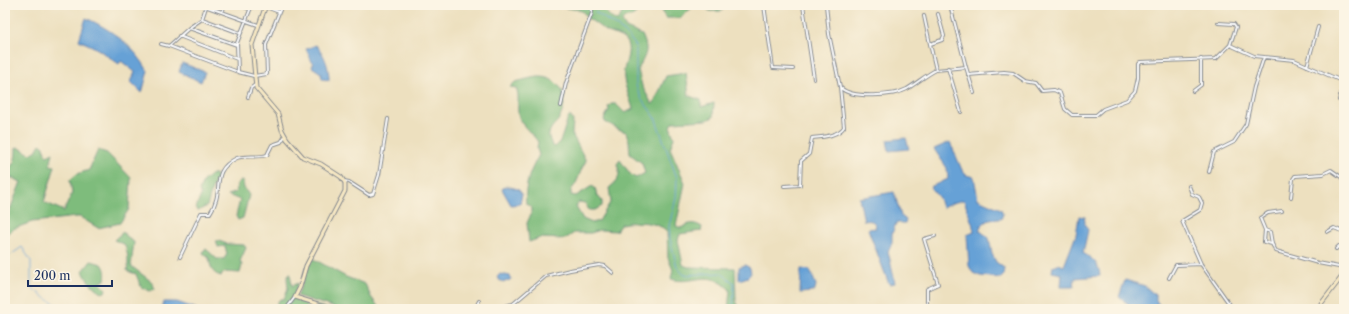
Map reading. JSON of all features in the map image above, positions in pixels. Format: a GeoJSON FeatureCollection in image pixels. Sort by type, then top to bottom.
{"type":"FeatureCollection","features":[{"type":"Feature","properties":{"kind":"street"},"geometry":{"type":"LineString","coordinates":[[202,5],[245,22],[258,25]]}},
{"type":"Feature","properties":{"kind":"street"},"geometry":{"type":"LineString","coordinates":[[222,12],[225,5]]}},
{"type":"Feature","properties":{"kind":"street"},"geometry":{"type":"LineString","coordinates":[[239,5],[250,9]]}},
{"type":"Feature","properties":{"kind":"street"},"geometry":{"type":"LineString","coordinates":[[238,72],[237,45],[252,5]]}},
{"type":"Feature","properties":{"kind":"street"},"geometry":{"type":"LineString","coordinates":[[161,44],[238,72],[254,76],[267,74],[266,45],[282,5]]}},
{"type":"Feature","properties":{"kind":"street"},"geometry":{"type":"LineString","coordinates":[[561,106],[566,83],[592,13],[592,5]]}},
{"type":"Feature","properties":{"kind":"street"},"geometry":{"type":"LineString","coordinates":[[764,5],[773,68],[793,69]]}},
{"type":"Feature","properties":{"kind":"street"},"geometry":{"type":"LineString","coordinates":[[803,5],[814,79]]}},
{"type":"Feature","properties":{"kind":"street"},"geometry":{"type":"LineString","coordinates":[[784,186],[800,185],[801,161],[809,154],[812,138],[820,138],[843,129],[840,87],[829,34],[826,5]]}},
{"type":"Feature","properties":{"kind":"street"},"geometry":{"type":"LineString","coordinates":[[950,5],[968,76],[974,93]]}},
{"type":"Feature","properties":{"kind":"street"},"geometry":{"type":"LineString","coordinates":[[279,12],[266,6],[258,25],[252,45],[255,85],[259,93],[278,114],[285,136],[303,157],[325,166],[344,181],[349,182],[369,194],[373,194],[379,175],[388,119]]}},
{"type":"Feature","properties":{"kind":"street"},"geometry":{"type":"LineString","coordinates":[[169,46],[179,36],[202,19],[206,7]]}},
{"type":"Feature","properties":{"kind":"street"},"geometry":{"type":"LineString","coordinates":[[930,44],[944,38],[938,14]]}},
{"type":"Feature","properties":{"kind":"street"},"geometry":{"type":"LineString","coordinates":[[924,16],[936,70]]}},
{"type":"Feature","properties":{"kind":"street"},"geometry":{"type":"LineString","coordinates":[[202,19],[240,34]]}},
{"type":"Feature","properties":{"kind":"street"},"geometry":{"type":"LineString","coordinates":[[968,76],[1004,72],[1013,73],[1025,81],[1036,83],[1042,90],[1054,90],[1060,93],[1065,109],[1072,115],[1096,115],[1102,110],[1127,100],[1134,94],[1138,78],[1138,64],[1140,62],[1201,58],[1216,59],[1230,45],[1235,25],[1218,23]]}},
{"type":"Feature","properties":{"kind":"street"},"geometry":{"type":"LineString","coordinates":[[1307,66],[1318,27]]}},
{"type":"Feature","properties":{"kind":"street"},"geometry":{"type":"LineString","coordinates":[[189,28],[237,45]]}},
{"type":"Feature","properties":{"kind":"street"},"geometry":{"type":"LineString","coordinates":[[179,36],[237,59]]}},
{"type":"Feature","properties":{"kind":"street"},"geometry":{"type":"LineString","coordinates":[[1230,45],[1254,56],[1294,60],[1344,83],[1339,100]]}},
{"type":"Feature","properties":{"kind":"street"},"geometry":{"type":"LineString","coordinates":[[1209,172],[1214,152],[1234,142],[1247,121],[1254,87],[1264,57]]}},
{"type":"Feature","properties":{"kind":"street"},"geometry":{"type":"LineString","coordinates":[[1193,90],[1201,85],[1201,58]]}},
{"type":"Feature","properties":{"kind":"street"},"geometry":{"type":"LineString","coordinates":[[840,87],[846,92],[859,94],[896,93],[907,89],[936,70],[966,67]]}},
{"type":"Feature","properties":{"kind":"street"},"geometry":{"type":"LineString","coordinates":[[948,68],[961,112]]}},
{"type":"Feature","properties":{"kind":"street"},"geometry":{"type":"LineString","coordinates":[[248,97],[251,88],[255,85]]}},
{"type":"Feature","properties":{"kind":"street"},"geometry":{"type":"LineString","coordinates":[[180,257],[201,213],[210,213],[216,203],[219,190],[220,173],[222,169],[238,158],[251,158],[267,155],[272,145],[281,142],[285,136]]}},
{"type":"Feature","properties":{"kind":"street"},"geometry":{"type":"LineString","coordinates":[[1291,197],[1293,179],[1295,176],[1323,174],[1331,170],[1344,179]]}},
{"type":"Feature","properties":{"kind":"street"},"geometry":{"type":"LineString","coordinates":[[286,309],[295,297],[306,266],[345,191],[344,181]]}},
{"type":"Feature","properties":{"kind":"street"},"geometry":{"type":"LineString","coordinates":[[1189,186],[1192,194],[1199,197],[1202,203],[1200,210],[1182,221],[1201,264],[1233,309]]}},
{"type":"Feature","properties":{"kind":"street"},"geometry":{"type":"LineString","coordinates":[[1272,244],[1264,242],[1265,230],[1260,219],[1261,216],[1268,213],[1282,211]]}},
{"type":"Feature","properties":{"kind":"street"},"geometry":{"type":"LineString","coordinates":[[1327,232],[1334,228],[1344,232]]}},
{"type":"Feature","properties":{"kind":"street"},"geometry":{"type":"LineString","coordinates":[[1265,230],[1270,232],[1272,244],[1276,251],[1318,263],[1344,268]]}},
{"type":"Feature","properties":{"kind":"street"},"geometry":{"type":"LineString","coordinates":[[927,309],[927,289],[938,284],[924,239],[935,236]]}},
{"type":"Feature","properties":{"kind":"street"},"geometry":{"type":"LineString","coordinates":[[1336,250],[1339,246],[1344,249]]}},
{"type":"Feature","properties":{"kind":"street"},"geometry":{"type":"LineString","coordinates":[[1169,278],[1176,266],[1201,264]]}},
{"type":"Feature","properties":{"kind":"street"},"geometry":{"type":"LineString","coordinates":[[492,309],[513,304],[546,276],[599,265],[605,266],[614,273]]}},
{"type":"Feature","properties":{"kind":"street"},"geometry":{"type":"LineString","coordinates":[[1317,309],[1344,274]]}},
{"type":"Feature","properties":{"kind":"street"},"geometry":{"type":"LineString","coordinates":[[295,297],[334,309]]}},
{"type":"Feature","properties":{"kind":"street"},"geometry":{"type":"LineString","coordinates":[[475,309],[479,301]]}},
{"type":"Feature","properties":{"kind":"green space"},"geometry":{"type":"Polygon","coordinates":[[[560,5],[595,5],[600,7],[612,18],[618,21],[626,5],[654,5],[642,8],[632,16],[625,18],[622,21],[626,28],[642,35],[646,45],[646,53],[638,70],[642,86],[652,104],[654,103],[666,76],[686,73],[689,96],[701,100],[701,107],[714,103],[713,117],[707,120],[673,122],[670,126],[674,138],[670,148],[685,183],[676,226],[681,228],[689,224],[696,224],[702,227],[701,231],[680,234],[678,240],[683,265],[688,267],[735,268],[736,301],[740,309],[728,309],[730,290],[722,283],[708,278],[679,281],[671,279],[673,270],[668,258],[667,231],[658,225],[639,222],[627,223],[621,224],[616,231],[600,230],[591,233],[574,233],[565,239],[540,238],[529,242],[527,223],[531,214],[531,207],[526,204],[526,191],[530,173],[539,155],[537,149],[538,142],[520,120],[516,88],[510,87],[515,82],[544,77],[555,82],[564,94],[562,112],[559,119],[551,129],[549,138],[552,146],[555,147],[562,137],[569,116],[571,117],[573,121],[572,134],[586,161],[576,184],[571,190],[571,195],[576,196],[592,186],[595,188],[597,195],[602,201],[602,206],[595,210],[589,210],[585,203],[579,202],[576,207],[583,219],[592,223],[599,221],[611,201],[609,188],[618,178],[619,172],[617,164],[620,160],[631,175],[636,178],[645,173],[642,163],[630,154],[629,141],[626,132],[605,122],[604,119],[609,110],[608,107],[611,104],[616,104],[625,113],[633,109],[625,85],[624,75],[628,55],[627,43],[621,37],[608,32],[587,18],[582,11],[560,5]]]}},
{"type":"Feature","properties":{"kind":"green space"},"geometry":{"type":"Polygon","coordinates":[[[660,5],[695,5],[680,18],[665,18],[660,5]]]}},
{"type":"Feature","properties":{"kind":"green space"},"geometry":{"type":"Polygon","coordinates":[[[701,5],[728,5],[721,11],[710,11],[701,5]]]}},
{"type":"Feature","properties":{"kind":"green space"},"geometry":{"type":"Polygon","coordinates":[[[40,144],[44,147],[47,156],[53,153],[50,165],[55,166],[44,202],[64,211],[72,193],[70,180],[77,174],[89,170],[98,150],[107,153],[131,178],[129,209],[120,223],[98,228],[80,217],[76,217],[32,222],[13,229],[5,235],[5,222],[21,182],[5,175],[5,171],[14,161],[16,148],[18,147],[30,154],[36,151],[40,144]]]}},
{"type":"Feature","properties":{"kind":"green space"},"geometry":{"type":"Polygon","coordinates":[[[212,174],[215,174],[217,177],[207,206],[198,211],[196,208],[201,195],[199,191],[203,181],[212,174]]]}},
{"type":"Feature","properties":{"kind":"green space"},"geometry":{"type":"Polygon","coordinates":[[[238,182],[243,182],[244,188],[249,195],[243,218],[238,220],[236,216],[240,200],[228,195],[236,192],[238,182]]]}},
{"type":"Feature","properties":{"kind":"green space"},"geometry":{"type":"Polygon","coordinates":[[[123,232],[134,242],[131,266],[152,282],[155,289],[150,291],[141,287],[136,274],[127,271],[128,257],[124,244],[114,240],[123,232]]]}},
{"type":"Feature","properties":{"kind":"green space"},"geometry":{"type":"Polygon","coordinates":[[[216,240],[227,244],[244,245],[246,248],[240,261],[242,265],[240,273],[225,272],[221,276],[213,272],[209,258],[203,253],[204,250],[206,249],[217,259],[224,259],[227,254],[225,246],[218,247],[216,240]]]}},
{"type":"Feature","properties":{"kind":"green space"},"geometry":{"type":"Polygon","coordinates":[[[312,258],[346,277],[365,284],[371,297],[380,309],[339,309],[297,296],[312,258]]]}},
{"type":"Feature","properties":{"kind":"green space"},"geometry":{"type":"Polygon","coordinates":[[[91,261],[102,264],[104,268],[106,274],[105,280],[100,283],[106,289],[105,292],[102,293],[88,281],[83,271],[91,261]]]}},
{"type":"Feature","properties":{"kind":"green space"},"geometry":{"type":"Polygon","coordinates":[[[290,273],[292,286],[298,283],[294,295],[296,300],[329,309],[306,306],[305,309],[278,309],[276,305],[280,299],[284,299],[288,288],[287,278],[290,273]]]}},
{"type":"Feature","properties":{"kind":"water"},"geometry":{"type":"Polygon","coordinates":[[[86,18],[105,28],[122,40],[142,62],[148,71],[142,93],[131,82],[135,72],[121,61],[119,64],[96,48],[79,40],[86,18]]]}},
{"type":"Feature","properties":{"kind":"water"},"geometry":{"type":"Polygon","coordinates":[[[316,45],[326,61],[329,80],[322,79],[321,73],[312,67],[313,64],[306,49],[316,45]]]}},
{"type":"Feature","properties":{"kind":"water"},"geometry":{"type":"Polygon","coordinates":[[[182,63],[205,72],[201,82],[179,72],[182,63]]]}},
{"type":"Feature","properties":{"kind":"water"},"geometry":{"type":"Polygon","coordinates":[[[906,138],[909,149],[889,151],[887,140],[906,138]]]}},
{"type":"Feature","properties":{"kind":"water"},"geometry":{"type":"Polygon","coordinates":[[[950,142],[962,170],[966,175],[974,177],[978,199],[1001,209],[1003,214],[1001,219],[985,222],[979,230],[989,238],[992,254],[996,262],[1004,268],[1003,276],[1001,278],[980,276],[973,273],[969,266],[967,235],[974,232],[965,202],[963,200],[946,205],[942,208],[939,198],[930,187],[948,179],[947,168],[934,149],[950,142]]]}},
{"type":"Feature","properties":{"kind":"water"},"geometry":{"type":"Polygon","coordinates":[[[506,186],[518,189],[522,194],[520,204],[511,205],[502,189],[506,186]]]}},
{"type":"Feature","properties":{"kind":"water"},"geometry":{"type":"Polygon","coordinates":[[[894,192],[901,216],[906,220],[905,223],[896,223],[892,234],[892,243],[888,251],[895,283],[889,284],[868,229],[876,228],[875,223],[872,221],[864,221],[859,198],[894,192]]]}},
{"type":"Feature","properties":{"kind":"water"},"geometry":{"type":"Polygon","coordinates":[[[1079,216],[1085,217],[1084,223],[1088,230],[1083,253],[1095,262],[1100,276],[1075,278],[1074,287],[1061,287],[1062,274],[1052,272],[1053,266],[1058,264],[1064,266],[1076,235],[1079,216]]]}},
{"type":"Feature","properties":{"kind":"water"},"geometry":{"type":"Polygon","coordinates":[[[745,265],[750,268],[751,273],[748,277],[739,280],[739,267],[745,265]]]}},
{"type":"Feature","properties":{"kind":"water"},"geometry":{"type":"Polygon","coordinates":[[[801,269],[810,270],[816,285],[815,290],[812,292],[800,293],[801,269]]]}},
{"type":"Feature","properties":{"kind":"water"},"geometry":{"type":"Polygon","coordinates":[[[500,274],[510,276],[511,279],[505,282],[501,281],[497,277],[500,274]]]}},
{"type":"Feature","properties":{"kind":"water"},"geometry":{"type":"Polygon","coordinates":[[[1125,280],[1145,286],[1156,296],[1156,301],[1163,309],[1135,309],[1119,297],[1125,280]]]}},
{"type":"Feature","properties":{"kind":"water"},"geometry":{"type":"Polygon","coordinates":[[[164,302],[177,302],[197,309],[162,309],[164,302]]]}},
{"type":"Feature","properties":{"kind":"waterway"},"geometry":{"type":"LineString","coordinates":[[578,5],[589,9]]}},
{"type":"Feature","properties":{"kind":"waterway"},"geometry":{"type":"LineString","coordinates":[[595,12],[625,32],[636,46],[636,85],[641,98],[655,117],[677,178],[676,198],[669,226],[670,239],[677,267],[684,275],[721,273],[734,283],[733,309]]}},
{"type":"Feature","properties":{"kind":"waterway"},"geometry":{"type":"LineString","coordinates":[[5,255],[9,256],[22,247],[31,261],[31,287],[51,302],[60,306],[76,309],[110,309]]}}]}
